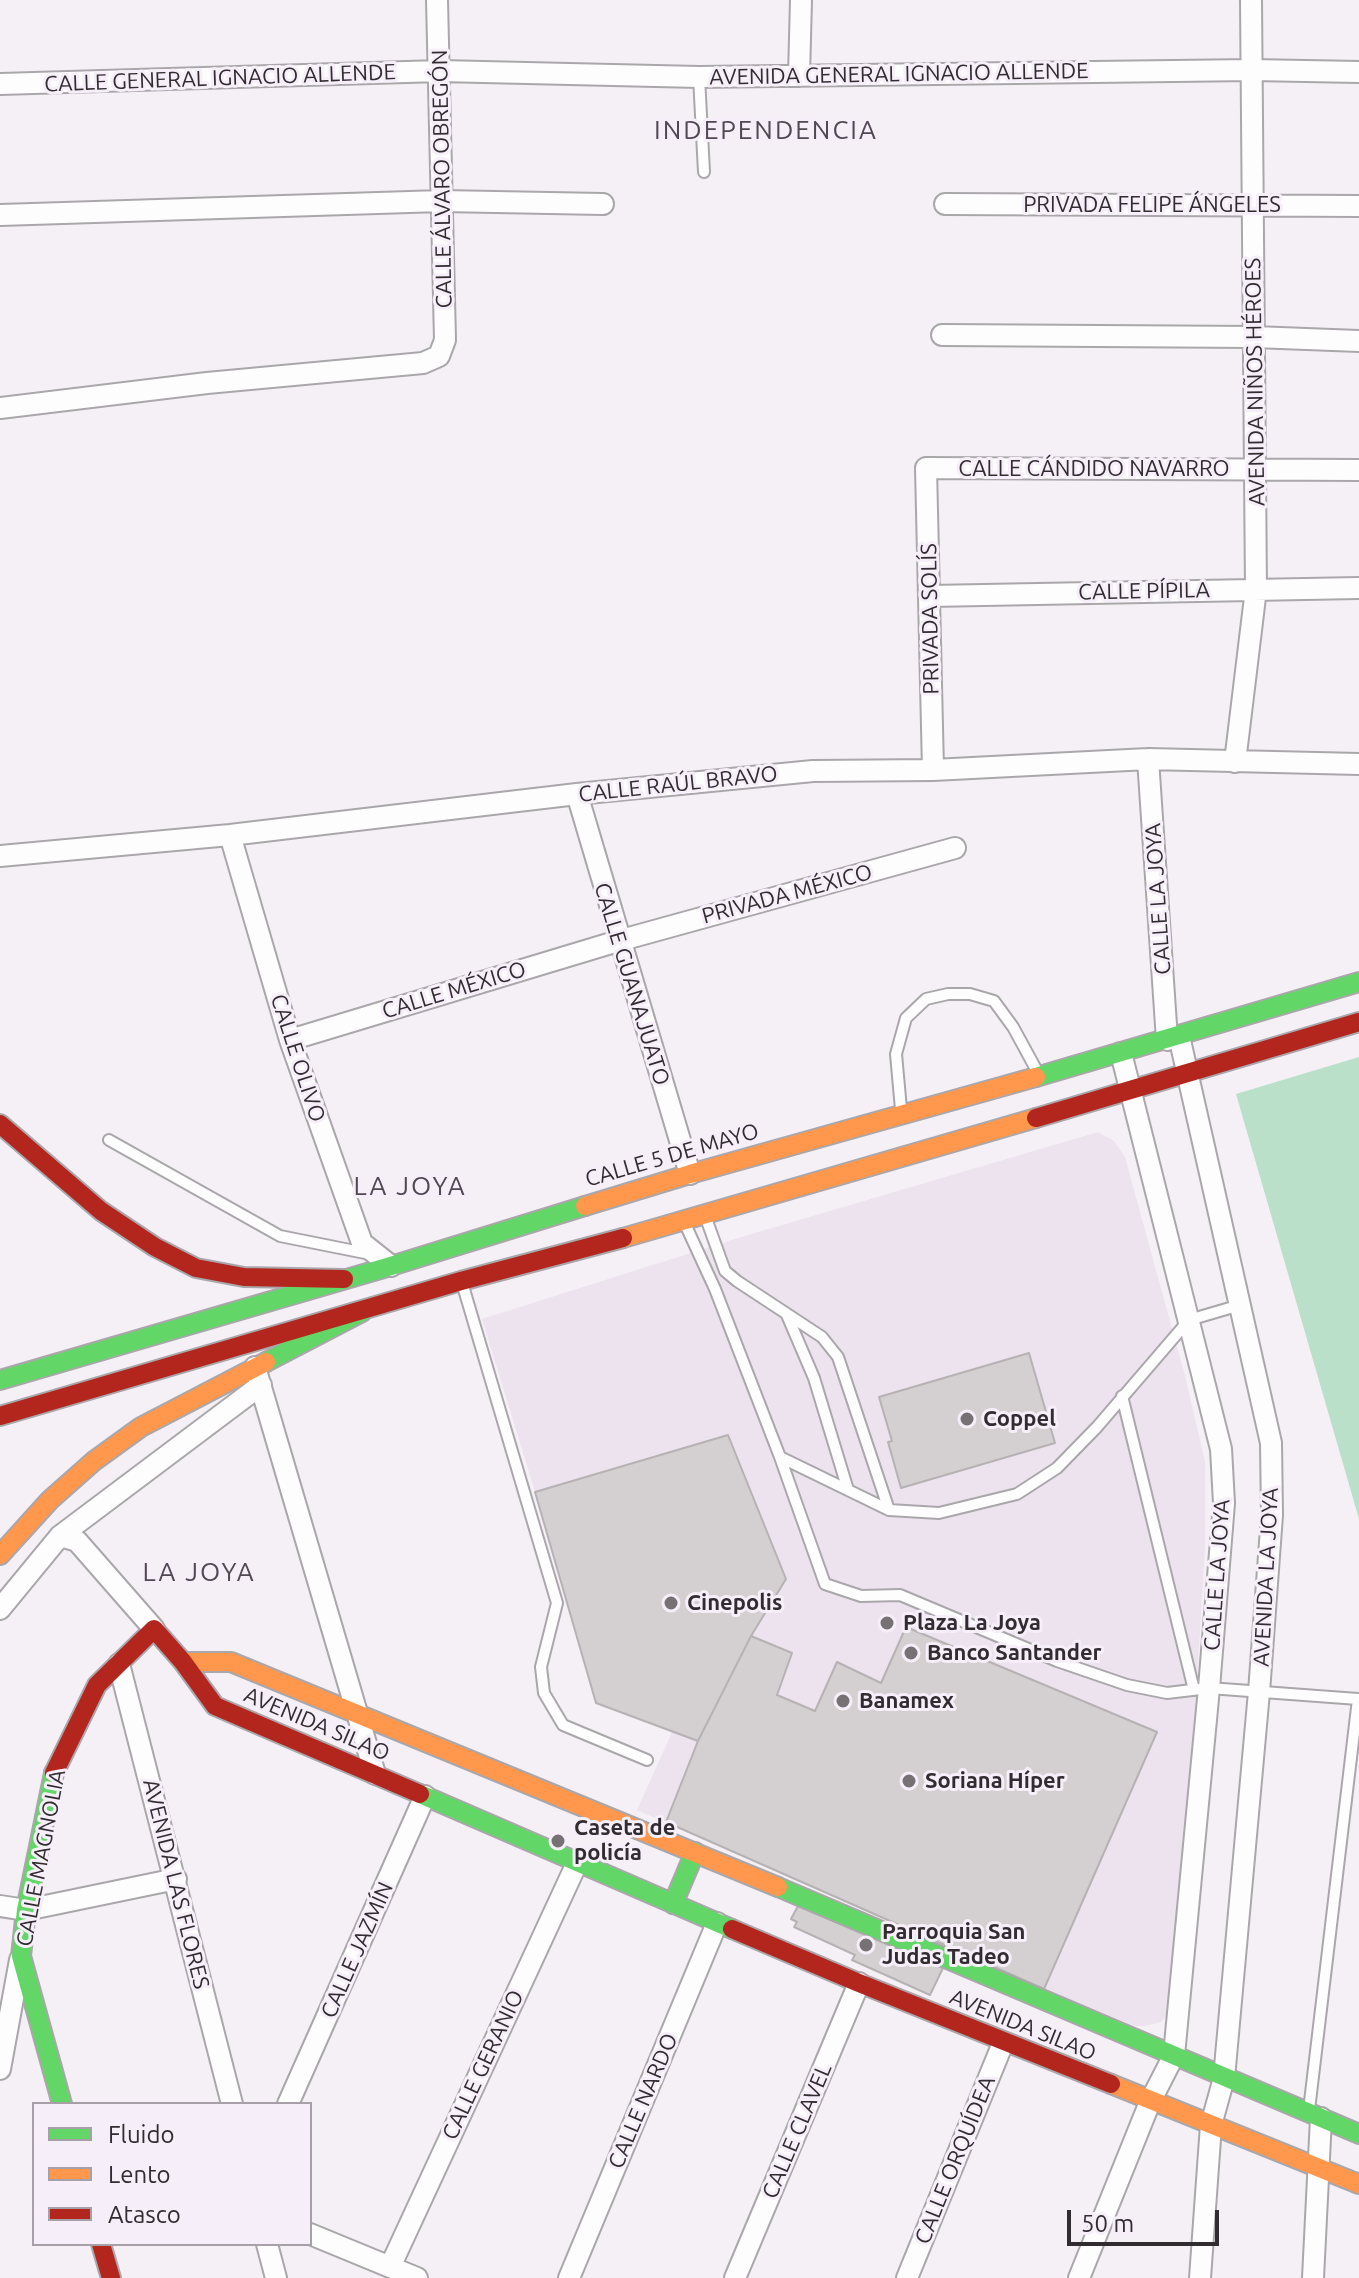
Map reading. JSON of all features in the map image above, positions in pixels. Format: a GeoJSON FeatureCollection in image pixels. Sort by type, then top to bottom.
{"type":"FeatureCollection","features":[{"type":"Feature","properties":{"kind":"main road","name":"CALLE 5 DE MAYO"},"geometry":{"type":"LineString","coordinates":[[0,1380],[344,1279],[383,1261],[1121,1053],[1359,982]]}},
{"type":"Feature","properties":{"kind":"main road"},"geometry":{"type":"LineString","coordinates":[[0,1416],[461,1281],[705,1216],[1359,1022]]}},
{"type":"Feature","properties":{"kind":"main road"},"geometry":{"type":"LineString","coordinates":[[0,1124],[101,1211],[155,1247],[196,1268],[244,1277],[344,1279]]}},
{"type":"Feature","properties":{"kind":"main road"},"geometry":{"type":"LineString","coordinates":[[0,1555],[50,1500],[94,1461],[141,1427],[258,1376],[362,1312]]}},
{"type":"Feature","properties":{"kind":"main road"},"geometry":{"type":"LineString","coordinates":[[154,1629],[183,1662]]}},
{"type":"Feature","properties":{"kind":"main road","name":"CALLE MAGNOLIA"},"geometry":{"type":"LineString","coordinates":[[21,1956],[26,1910],[55,1770],[97,1685],[154,1629]]}},
{"type":"Feature","properties":{"kind":"main road","name":"AVENIDA SILAO"},"geometry":{"type":"LineString","coordinates":[[183,1662],[231,1662],[695,1852],[1359,2134]]}},
{"type":"Feature","properties":{"kind":"main road","name":"AVENIDA SILAO"},"geometry":{"type":"LineString","coordinates":[[183,1662],[215,1706],[859,1983],[1359,2184]]}},
{"type":"Feature","properties":{"kind":"main road"},"geometry":{"type":"LineString","coordinates":[[673,1904],[695,1852]]}},
{"type":"Feature","properties":{"kind":"main road"},"geometry":{"type":"LineString","coordinates":[[21,1956],[61,2102]]}},
{"type":"Feature","properties":{"kind":"main road"},"geometry":{"type":"LineString","coordinates":[[102,2246],[111,2278]]}},
{"type":"Feature","properties":{"kind":"street","name":"CALLE ÁLVARO OBREGÓN"},"geometry":{"type":"LineString","coordinates":[[0,408],[207,383],[423,363],[439,356],[445,340],[437,0]]}},
{"type":"Feature","properties":{"kind":"street"},"geometry":{"type":"LineString","coordinates":[[799,76],[801,0]]}},
{"type":"Feature","properties":{"kind":"street","name":"AVENIDA NIÑOS HÉROES"},"geometry":{"type":"LineString","coordinates":[[1235,762],[1256,589],[1251,0]]}},
{"type":"Feature","properties":{"kind":"street","name":"AVENIDA GENERAL IGNACIO ALLENDE"},"geometry":{"type":"LineString","coordinates":[[440,71],[699,77],[1252,70],[1359,72]]}},
{"type":"Feature","properties":{"kind":"street","name":"CALLE GENERAL IGNACIO ALLENDE"},"geometry":{"type":"LineString","coordinates":[[0,84],[440,71]]}},
{"type":"Feature","properties":{"kind":"street"},"geometry":{"type":"LineString","coordinates":[[0,215],[441,201],[603,204]]}},
{"type":"Feature","properties":{"kind":"street","name":"PRIVADA FELIPE ÁNGELES"},"geometry":{"type":"LineString","coordinates":[[945,204],[1359,206]]}},
{"type":"Feature","properties":{"kind":"street"},"geometry":{"type":"LineString","coordinates":[[942,335],[1254,337],[1359,341]]}},
{"type":"Feature","properties":{"kind":"street","name":"CALLE CÁNDIDO NAVARRO"},"geometry":{"type":"LineString","coordinates":[[926,468],[1359,470]]}},
{"type":"Feature","properties":{"kind":"street","name":"PRIVADA SOLÍS"},"geometry":{"type":"LineString","coordinates":[[926,468],[933,770]]}},
{"type":"Feature","properties":{"kind":"street","name":"CALLE PÍPILA"},"geometry":{"type":"LineString","coordinates":[[930,596],[1359,588]]}},
{"type":"Feature","properties":{"kind":"street","name":"CALLE RAÚL BRAVO"},"geometry":{"type":"LineString","coordinates":[[0,856],[230,835],[577,794],[813,771],[933,770],[1148,759],[1359,764]]}},
{"type":"Feature","properties":{"kind":"street","name":"CALLE LA JOYA"},"geometry":{"type":"LineString","coordinates":[[1148,759],[1173,1038]]}},
{"type":"Feature","properties":{"kind":"street","name":"CALLE GUANAJUATO"},"geometry":{"type":"LineString","coordinates":[[577,794],[618,941],[690,1174]]}},
{"type":"Feature","properties":{"kind":"street","name":"CALLE OLIVO"},"geometry":{"type":"LineString","coordinates":[[230,835],[290,1040],[362,1243],[383,1261]]}},
{"type":"Feature","properties":{"kind":"street","name":"PRIVADA MÉXICO"},"geometry":{"type":"LineString","coordinates":[[618,941],[955,848]]}},
{"type":"Feature","properties":{"kind":"street","name":"CALLE MÉXICO"},"geometry":{"type":"LineString","coordinates":[[290,1040],[618,941]]}},
{"type":"Feature","properties":{"kind":"street","name":"AVENIDA LA JOYA"},"geometry":{"type":"LineString","coordinates":[[1173,1038],[1188,1071],[1271,1443],[1272,1515],[1259,1692],[1224,2078],[1211,2125],[1200,2278]]}},
{"type":"Feature","properties":{"kind":"street","name":"CALLE LA JOYA"},"geometry":{"type":"LineString","coordinates":[[1079,2278],[1150,2102],[1174,2055],[1202,1689],[1224,1503],[1221,1449],[1121,1053]]}},
{"type":"Feature","properties":{"kind":"street"},"geometry":{"type":"LineString","coordinates":[[0,1609],[60,1536],[258,1376],[375,1774]]}},
{"type":"Feature","properties":{"kind":"street"},"geometry":{"type":"LineString","coordinates":[[60,1536],[77,1541],[154,1629]]}},
{"type":"Feature","properties":{"kind":"street","name":"AVENIDA LAS FLORES"},"geometry":{"type":"LineString","coordinates":[[119,1664],[232,2102]]}},
{"type":"Feature","properties":{"kind":"street","name":"CALLE JAZMÍN"},"geometry":{"type":"LineString","coordinates":[[289,2102],[425,1796]]}},
{"type":"Feature","properties":{"kind":"street","name":"CALLE GERANIO"},"geometry":{"type":"LineString","coordinates":[[390,2267],[577,1863]]}},
{"type":"Feature","properties":{"kind":"street"},"geometry":{"type":"LineString","coordinates":[[0,1906],[26,1910],[176,1879]]}},
{"type":"Feature","properties":{"kind":"street","name":"CALLE NARDO"},"geometry":{"type":"LineString","coordinates":[[569,2278],[717,1923]]}},
{"type":"Feature","properties":{"kind":"street","name":"CALLE MAGNOLIA"},"geometry":{"type":"LineString","coordinates":[[0,2069],[21,1956]]}},
{"type":"Feature","properties":{"kind":"street","name":"CALLE CLAVEL"},"geometry":{"type":"LineString","coordinates":[[735,2278],[859,1983]]}},
{"type":"Feature","properties":{"kind":"street","name":"CALLE ORQUÍDEA"},"geometry":{"type":"LineString","coordinates":[[907,2278],[1003,2043]]}},
{"type":"Feature","properties":{"kind":"street"},"geometry":{"type":"LineString","coordinates":[[1313,2278],[1319,2167],[1314,2115]]}},
{"type":"Feature","properties":{"kind":"street"},"geometry":{"type":"LineString","coordinates":[[312,2235],[417,2278]]}},
{"type":"Feature","properties":{"kind":"street"},"geometry":{"type":"LineString","coordinates":[[268,2246],[276,2278]]}},
{"type":"Feature","properties":{"kind":"lane"},"geometry":{"type":"LineString","coordinates":[[699,77],[704,172]]}},
{"type":"Feature","properties":{"kind":"lane"},"geometry":{"type":"LineString","coordinates":[[901,1115],[896,1054],[906,1018],[926,999],[948,994],[970,994],[994,1001],[1013,1027],[1040,1076]]}},
{"type":"Feature","properties":{"kind":"lane"},"geometry":{"type":"LineString","coordinates":[[109,1140],[280,1236],[383,1261]]}},
{"type":"Feature","properties":{"kind":"lane"},"geometry":{"type":"LineString","coordinates":[[705,1216],[725,1271],[822,1337],[838,1357],[889,1510]]}},
{"type":"Feature","properties":{"kind":"lane"},"geometry":{"type":"LineString","coordinates":[[684,1222],[715,1289],[825,1584],[861,1596],[900,1595],[1057,1661],[1127,1685],[1167,1693],[1202,1689],[1358,1700],[1314,2115]]}},
{"type":"Feature","properties":{"kind":"lane"},"geometry":{"type":"LineString","coordinates":[[461,1281],[557,1603],[541,1667],[544,1693],[563,1725],[647,1760]]}},
{"type":"Feature","properties":{"kind":"lane"},"geometry":{"type":"LineString","coordinates":[[780,1457],[889,1510],[939,1513],[1017,1494],[1057,1468],[1189,1320],[1240,1305]]}},
{"type":"Feature","properties":{"kind":"lane"},"geometry":{"type":"LineString","coordinates":[[786,1312],[814,1378],[848,1490]]}},
{"type":"Feature","properties":{"kind":"lane"},"geometry":{"type":"LineString","coordinates":[[1122,1396],[1202,1689]]}},
{"type":"Feature","properties":{"kind":"shaded area","name":"Plaza La Joya"},"geometry":{"type":"Polygon","coordinates":[[[1098,1132],[1114,1141],[1125,1157],[1205,1461],[1205,1548],[1196,1698],[1168,2014],[1161,2022],[1144,2026],[1135,2026],[1044,1989],[637,1810],[673,1730],[535,1492],[482,1319],[738,1238],[1098,1132]]]}},
{"type":"Feature","properties":{"kind":"green space"},"geometry":{"type":"Polygon","coordinates":[[[1359,1057],[1359,1519],[1236,1094],[1359,1057]]]}},
{"type":"Feature","properties":{"kind":"building","name":"Coppel"},"geometry":{"type":"Polygon","coordinates":[[[1029,1353],[1055,1443],[901,1488],[879,1397],[1029,1353]]]}},
{"type":"Feature","properties":{"kind":"building"},"geometry":{"type":"Polygon","coordinates":[[[728,1435],[786,1579],[751,1636],[698,1741],[596,1703],[535,1492],[728,1435]]]}},
{"type":"Feature","properties":{"kind":"building","name":"Soriana Híper"},"geometry":{"type":"Polygon","coordinates":[[[906,1627],[1157,1732],[1044,1989],[666,1822],[698,1741],[751,1636],[792,1653],[777,1695],[815,1711],[837,1662],[881,1683],[906,1627]]]}},
{"type":"Feature","properties":{"kind":"building","name":"Parroquia San Judas Tadeo"},"geometry":{"type":"Polygon","coordinates":[[[799,1904],[943,1968],[930,1995],[852,1960],[855,1955],[794,1927],[797,1922],[791,1919],[799,1904]]]}},
{"type":"Feature","properties":{"kind":"traffic: fast"},"geometry":{"type":"LineString","coordinates":[[1036,1077],[1359,982]]}},
{"type":"Feature","properties":{"kind":"traffic: fast"},"geometry":{"type":"LineString","coordinates":[[0,1380],[585,1206]]}},
{"type":"Feature","properties":{"kind":"traffic: fast"},"geometry":{"type":"LineString","coordinates":[[266,1362],[362,1312]]}},
{"type":"Feature","properties":{"kind":"traffic: fast"},"geometry":{"type":"LineString","coordinates":[[54,1773],[26,1910],[21,1956],[61,2102]]}},
{"type":"Feature","properties":{"kind":"traffic: fast"},"geometry":{"type":"LineString","coordinates":[[420,1794],[732,1929]]}},
{"type":"Feature","properties":{"kind":"traffic: fast"},"geometry":{"type":"LineString","coordinates":[[673,1904],[695,1852]]}},
{"type":"Feature","properties":{"kind":"traffic: fast"},"geometry":{"type":"LineString","coordinates":[[778,1887],[1359,2134]]}},
{"type":"Feature","properties":{"kind":"traffic: slow"},"geometry":{"type":"LineString","coordinates":[[585,1206],[1036,1077]]}},
{"type":"Feature","properties":{"kind":"traffic: slow"},"geometry":{"type":"LineString","coordinates":[[623,1238],[1036,1118]]}},
{"type":"Feature","properties":{"kind":"traffic: slow"},"geometry":{"type":"LineString","coordinates":[[0,1555],[50,1500],[94,1461],[141,1427],[266,1362]]}},
{"type":"Feature","properties":{"kind":"traffic: slow"},"geometry":{"type":"LineString","coordinates":[[183,1662],[231,1662],[778,1887]]}},
{"type":"Feature","properties":{"kind":"traffic: slow"},"geometry":{"type":"LineString","coordinates":[[1111,2084],[1359,2184]]}},
{"type":"Feature","properties":{"kind":"traffic: jam"},"geometry":{"type":"LineString","coordinates":[[1036,1118],[1359,1022]]}},
{"type":"Feature","properties":{"kind":"traffic: jam"},"geometry":{"type":"LineString","coordinates":[[0,1124],[101,1211],[155,1247],[196,1268],[244,1277],[344,1279]]}},
{"type":"Feature","properties":{"kind":"traffic: jam"},"geometry":{"type":"LineString","coordinates":[[0,1416],[461,1281],[623,1238]]}},
{"type":"Feature","properties":{"kind":"traffic: jam"},"geometry":{"type":"LineString","coordinates":[[54,1773],[97,1685],[154,1629],[215,1706],[420,1794]]}},
{"type":"Feature","properties":{"kind":"traffic: jam"},"geometry":{"type":"LineString","coordinates":[[732,1929],[1111,2084]]}},
{"type":"Feature","properties":{"kind":"traffic: jam"},"geometry":{"type":"LineString","coordinates":[[102,2246],[111,2278]]}},
{"type":"Feature","properties":{"kind":"place","name":"Coppel"},"geometry":{"type":"Point","coordinates":[967,1419]}},
{"type":"Feature","properties":{"kind":"place","name":"Cinepolis"},"geometry":{"type":"Point","coordinates":[671,1603]}},
{"type":"Feature","properties":{"kind":"place","name":"Plaza La Joya"},"geometry":{"type":"Point","coordinates":[887,1623]}},
{"type":"Feature","properties":{"kind":"place","name":"Banco Santander"},"geometry":{"type":"Point","coordinates":[911,1653]}},
{"type":"Feature","properties":{"kind":"place","name":"Banamex"},"geometry":{"type":"Point","coordinates":[843,1701]}},
{"type":"Feature","properties":{"kind":"place","name":"Soriana Híper"},"geometry":{"type":"Point","coordinates":[909,1781]}},
{"type":"Feature","properties":{"kind":"place","name":"Caseta de policía"},"geometry":{"type":"Point","coordinates":[558,1841]}},
{"type":"Feature","properties":{"kind":"place","name":"Parroquia San Judas Tadeo"},"geometry":{"type":"Point","coordinates":[866,1945]}},
{"type":"Feature","properties":{"kind":"district","name":"INDEPENDENCIA"},"geometry":{"type":"Point","coordinates":[766,130]}},
{"type":"Feature","properties":{"kind":"district","name":"LA JOYA"},"geometry":{"type":"Point","coordinates":[410,1186]}},
{"type":"Feature","properties":{"kind":"district","name":"LA JOYA"},"geometry":{"type":"Point","coordinates":[199,1572]}}]}
